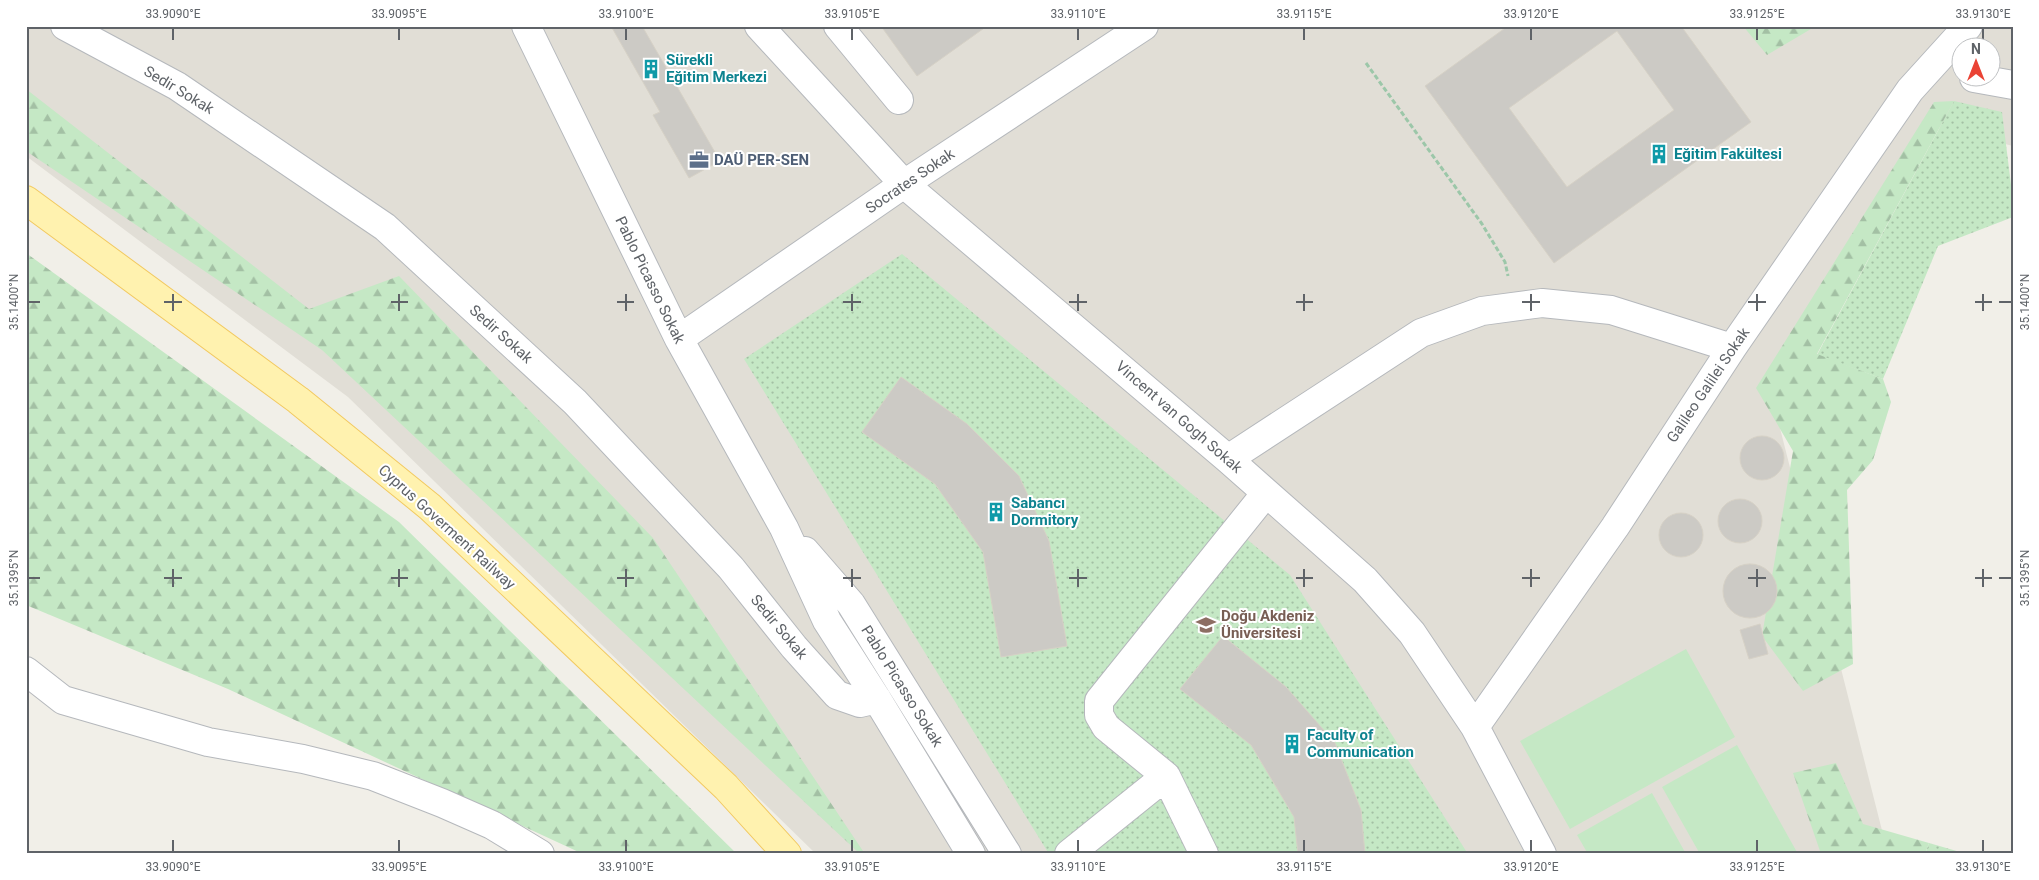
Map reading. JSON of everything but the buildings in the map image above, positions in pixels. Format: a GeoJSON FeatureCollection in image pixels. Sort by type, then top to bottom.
{"type":"FeatureCollection","features":[{"type":"Feature","properties":{"kind":"main road","name":"Cyprus Goverment Railway"},"geometry":{"type":"LineString","coordinates":[[26,200],[298,400],[430,507],[726,787],[788,854]]}},
{"type":"Feature","properties":{"kind":"street","name":"Sedir Sokak"},"geometry":{"type":"LineString","coordinates":[[65,26],[177,86],[385,228],[576,402],[731,568],[794,647],[838,695],[860,704],[877,699]]}},
{"type":"Feature","properties":{"kind":"street","name":"Pablo Picasso Sokak"},"geometry":{"type":"LineString","coordinates":[[526,26],[679,339],[784,528],[827,621],[877,699],[971,854]]}},
{"type":"Feature","properties":{"kind":"street","name":"Vincent van Gogh Sokak"},"geometry":{"type":"LineString","coordinates":[[759,26],[904,184],[1228,459],[1365,580],[1412,633],[1475,727],[1542,854]]}},
{"type":"Feature","properties":{"kind":"street"},"geometry":{"type":"LineString","coordinates":[[838,26],[899,100]]}},
{"type":"Feature","properties":{"kind":"street","name":"Socrates Sokak"},"geometry":{"type":"LineString","coordinates":[[679,339],[904,184],[1144,26]]}},
{"type":"Feature","properties":{"kind":"street","name":"Galileo Galilei Sokak"},"geometry":{"type":"LineString","coordinates":[[1475,727],[1615,527],[1732,348],[1910,90],[1927,69],[1968,26]]}},
{"type":"Feature","properties":{"kind":"street"},"geometry":{"type":"LineString","coordinates":[[1927,69],[1952,73]]}},
{"type":"Feature","properties":{"kind":"street"},"geometry":{"type":"LineString","coordinates":[[1228,459],[1421,333],[1482,311],[1542,304],[1611,310],[1732,348]]}},
{"type":"Feature","properties":{"kind":"street"},"geometry":{"type":"LineString","coordinates":[[1204,854],[1166,776],[1106,727],[1099,715],[1099,701],[1266,493]]}},
{"type":"Feature","properties":{"kind":"street","name":"Pablo Picasso Sokak"},"geometry":{"type":"LineString","coordinates":[[784,528],[851,604],[1006,854]]}},
{"type":"Feature","properties":{"kind":"street"},"geometry":{"type":"LineString","coordinates":[[26,671],[63,700]]}},
{"type":"Feature","properties":{"kind":"street"},"geometry":{"type":"LineString","coordinates":[[26,696],[63,700],[208,742],[304,758],[373,776],[492,825],[540,854]]}},
{"type":"Feature","properties":{"kind":"street"},"geometry":{"type":"LineString","coordinates":[[1069,854],[1166,776]]}},
{"type":"Feature","properties":{"kind":"path"},"geometry":{"type":"LineString","coordinates":[[1366,63],[1482,224],[1505,262],[1514,306]]}},
{"type":"Feature","properties":{"kind":"shaded area","name":"Doğu Akdeniz Üniversitesi"},"geometry":{"type":"Polygon","coordinates":[[[26,26],[2013,26],[2013,146],[1933,126],[1767,377],[1888,854],[816,854],[348,397],[26,156],[26,26]]]}},
{"type":"Feature","properties":{"kind":"green space"},"geometry":{"type":"Polygon","coordinates":[[[1743,26],[1816,26],[1767,55],[1743,26]]]}},
{"type":"Feature","properties":{"kind":"green space"},"geometry":{"type":"Polygon","coordinates":[[[26,89],[309,309],[399,276],[653,538],[865,854],[860,854],[322,350],[26,151],[26,89]]]}},
{"type":"Feature","properties":{"kind":"green space"},"geometry":{"type":"Polygon","coordinates":[[[1954,101],[2002,112],[2013,201],[2013,217],[1938,246],[1883,379],[1817,355],[1954,101]]]}},
{"type":"Feature","properties":{"kind":"green space"},"geometry":{"type":"Polygon","coordinates":[[[1954,101],[1817,354],[1883,379],[1891,402],[1873,460],[1847,490],[1853,664],[1803,691],[1762,636],[1793,451],[1756,388],[1934,102],[1954,101]]]}},
{"type":"Feature","properties":{"kind":"green space"},"geometry":{"type":"Polygon","coordinates":[[[26,253],[399,522],[737,854],[583,854],[228,689],[26,605],[26,253]]]}},
{"type":"Feature","properties":{"kind":"green space"},"geometry":{"type":"Polygon","coordinates":[[[902,254],[1290,575],[1468,854],[1049,854],[744,359],[902,254]]]}},
{"type":"Feature","properties":{"kind":"green space"},"geometry":{"type":"Polygon","coordinates":[[[1686,649],[1735,737],[1570,829],[1520,741],[1686,649]]]}},
{"type":"Feature","properties":{"kind":"green space"},"geometry":{"type":"Polygon","coordinates":[[[1737,745],[1798,854],[1700,854],[1662,787],[1737,745]]]}},
{"type":"Feature","properties":{"kind":"green space"},"geometry":{"type":"Polygon","coordinates":[[[1836,763],[1863,824],[1929,843],[1925,854],[1821,854],[1793,773],[1836,763]]]}},
{"type":"Feature","properties":{"kind":"green space"},"geometry":{"type":"Polygon","coordinates":[[[1652,793],[1686,854],[1588,854],[1577,835],[1652,793]]]}},
{"type":"Feature","properties":{"kind":"green space"},"geometry":{"type":"Polygon","coordinates":[[[1929,843],[1967,854],[1925,854],[1929,843]]]}},
{"type":"Feature","properties":{"kind":"place","name":"Sürekli Eğitim Merkezi"},"geometry":{"type":"Point","coordinates":[651,69]}},
{"type":"Feature","properties":{"kind":"place","name":"Eğitim Fakültesi"},"geometry":{"type":"Point","coordinates":[1659,154]}},
{"type":"Feature","properties":{"kind":"place","name":"DAÜ PER-SEN"},"geometry":{"type":"Point","coordinates":[699,160]}},
{"type":"Feature","properties":{"kind":"place","name":"Sabancı Dormitory"},"geometry":{"type":"Point","coordinates":[996,512]}},
{"type":"Feature","properties":{"kind":"place","name":"Doğu Akdeniz Üniversitesi"},"geometry":{"type":"Point","coordinates":[1206,625]}},
{"type":"Feature","properties":{"kind":"place","name":"Faculty of Communication"},"geometry":{"type":"Point","coordinates":[1292,744]}}]}
